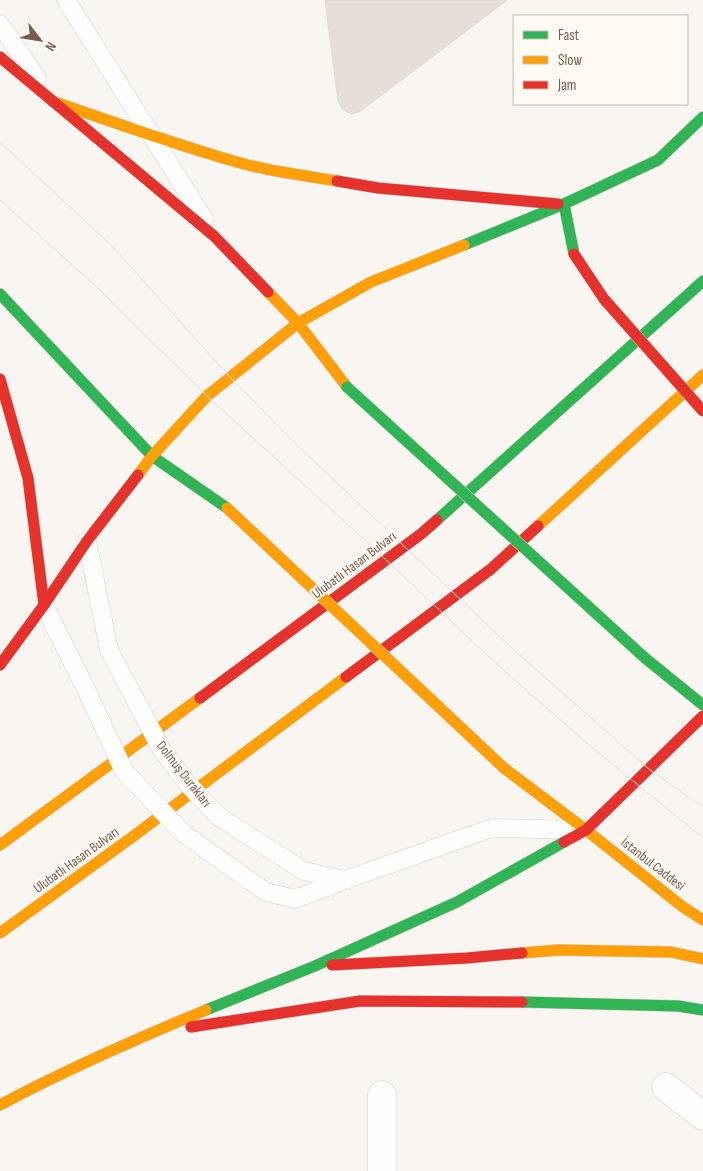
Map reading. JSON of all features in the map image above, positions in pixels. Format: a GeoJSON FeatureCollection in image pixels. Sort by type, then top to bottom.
{"type":"FeatureCollection","features":[{"type":"Feature","properties":{"kind":"highway"},"geometry":{"type":"LineString","coordinates":[[0,57],[214,236],[298,323],[347,387],[645,658],[703,705]]}},
{"type":"Feature","properties":{"kind":"highway"},"geometry":{"type":"LineString","coordinates":[[52,101],[245,164],[291,174],[378,188],[564,204]]}},
{"type":"Feature","properties":{"kind":"highway"},"geometry":{"type":"LineString","coordinates":[[0,665],[44,605],[87,540],[152,456],[207,396],[298,323],[371,282],[564,204],[658,160],[703,118]]}},
{"type":"Feature","properties":{"kind":"highway"},"geometry":{"type":"LineString","coordinates":[[564,204],[574,254],[604,299],[703,411]]}},
{"type":"Feature","properties":{"kind":"highway","name":"Ulubatlı Hasan Bulvarı"},"geometry":{"type":"LineString","coordinates":[[0,845],[421,534],[703,281]]}},
{"type":"Feature","properties":{"kind":"highway","name":"İstanbul Caddesi"},"geometry":{"type":"LineString","coordinates":[[0,294],[152,456],[227,508],[504,768],[683,907],[703,920]]}},
{"type":"Feature","properties":{"kind":"highway","name":"Ulubatlı Hasan Bulvarı"},"geometry":{"type":"LineString","coordinates":[[0,933],[135,835],[491,569],[703,375]]}},
{"type":"Feature","properties":{"kind":"highway"},"geometry":{"type":"LineString","coordinates":[[0,379],[28,478],[44,605]]}},
{"type":"Feature","properties":{"kind":"highway"},"geometry":{"type":"LineString","coordinates":[[0,1105],[48,1078],[145,1034],[315,966],[457,902],[586,830],[703,716]]}},
{"type":"Feature","properties":{"kind":"highway"},"geometry":{"type":"LineString","coordinates":[[315,966],[468,958],[558,950],[671,952],[703,959]]}},
{"type":"Feature","properties":{"kind":"highway"},"geometry":{"type":"LineString","coordinates":[[145,1034],[360,1001],[592,1003],[678,1006],[703,1010]]}},
{"type":"Feature","properties":{"kind":"street"},"geometry":{"type":"LineString","coordinates":[[666,1087],[703,1116]]}},
{"type":"Feature","properties":{"kind":"street"},"geometry":{"type":"LineString","coordinates":[[382,1095],[382,1171]]}},
{"type":"Feature","properties":{"kind":"lane"},"geometry":{"type":"LineString","coordinates":[[66,0],[214,236]]}},
{"type":"Feature","properties":{"kind":"lane"},"geometry":{"type":"LineString","coordinates":[[0,24],[52,101]]}},
{"type":"Feature","properties":{"kind":"lane","name":"Dolmuş Durakları"},"geometry":{"type":"LineString","coordinates":[[87,540],[109,650],[162,750],[187,783],[219,817],[304,871],[345,880]]}},
{"type":"Feature","properties":{"kind":"lane"},"geometry":{"type":"LineString","coordinates":[[44,605],[85,686],[124,771],[184,834],[266,892],[295,899],[492,828],[586,830]]}},
{"type":"Feature","properties":{"kind":"building"},"geometry":{"type":"Polygon","coordinates":[[[325,0],[507,0],[361,111],[352,114],[343,110],[338,101],[325,0]]]}},
{"type":"Feature","properties":{"kind":"tram line"},"geometry":{"type":"LineString","coordinates":[[0,142],[112,246],[230,377],[299,447],[514,650],[650,770],[703,807]]}},
{"type":"Feature","properties":{"kind":"tram line"},"geometry":{"type":"LineString","coordinates":[[0,200],[99,289],[207,396],[501,668],[588,744],[703,838]]}},
{"type":"Feature","properties":{"kind":"traffic: fast"},"geometry":{"type":"LineString","coordinates":[[464,245],[564,204],[658,160],[703,117]]}},
{"type":"Feature","properties":{"kind":"traffic: fast"},"geometry":{"type":"LineString","coordinates":[[564,204],[574,254]]}},
{"type":"Feature","properties":{"kind":"traffic: fast"},"geometry":{"type":"LineString","coordinates":[[437,520],[703,281]]}},
{"type":"Feature","properties":{"kind":"traffic: fast"},"geometry":{"type":"LineString","coordinates":[[0,294],[152,456],[227,508]]}},
{"type":"Feature","properties":{"kind":"traffic: fast"},"geometry":{"type":"LineString","coordinates":[[347,387],[645,658]]}},
{"type":"Feature","properties":{"kind":"traffic: fast"},"geometry":{"type":"LineString","coordinates":[[645,658],[703,705]]}},
{"type":"Feature","properties":{"kind":"traffic: fast"},"geometry":{"type":"LineString","coordinates":[[206,1010],[315,966],[457,902],[564,842]]}},
{"type":"Feature","properties":{"kind":"traffic: fast"},"geometry":{"type":"LineString","coordinates":[[522,1002],[678,1006],[703,1010]]}},
{"type":"Feature","properties":{"kind":"traffic: slow"},"geometry":{"type":"LineString","coordinates":[[52,101],[172,142],[244,164],[278,172],[337,181]]}},
{"type":"Feature","properties":{"kind":"traffic: slow"},"geometry":{"type":"LineString","coordinates":[[138,475],[152,456],[207,396],[298,323],[371,282],[464,245]]}},
{"type":"Feature","properties":{"kind":"traffic: slow"},"geometry":{"type":"LineString","coordinates":[[268,292],[298,323],[347,387]]}},
{"type":"Feature","properties":{"kind":"traffic: slow"},"geometry":{"type":"LineString","coordinates":[[538,526],[703,375]]}},
{"type":"Feature","properties":{"kind":"traffic: slow"},"geometry":{"type":"LineString","coordinates":[[227,508],[504,768]]}},
{"type":"Feature","properties":{"kind":"traffic: slow"},"geometry":{"type":"LineString","coordinates":[[0,933],[135,835],[346,677]]}},
{"type":"Feature","properties":{"kind":"traffic: slow"},"geometry":{"type":"LineString","coordinates":[[0,845],[200,698]]}},
{"type":"Feature","properties":{"kind":"traffic: slow"},"geometry":{"type":"LineString","coordinates":[[504,768],[683,907],[703,920]]}},
{"type":"Feature","properties":{"kind":"traffic: slow"},"geometry":{"type":"LineString","coordinates":[[522,953],[558,950],[671,952],[703,959]]}},
{"type":"Feature","properties":{"kind":"traffic: slow"},"geometry":{"type":"LineString","coordinates":[[0,1105],[102,1055],[206,1010]]}},
{"type":"Feature","properties":{"kind":"traffic: jam"},"geometry":{"type":"LineString","coordinates":[[0,57],[214,236],[268,292]]}},
{"type":"Feature","properties":{"kind":"traffic: jam"},"geometry":{"type":"LineString","coordinates":[[337,181],[378,188],[558,204]]}},
{"type":"Feature","properties":{"kind":"traffic: jam"},"geometry":{"type":"LineString","coordinates":[[574,254],[604,299],[703,411]]}},
{"type":"Feature","properties":{"kind":"traffic: jam"},"geometry":{"type":"LineString","coordinates":[[0,379],[28,478],[44,605]]}},
{"type":"Feature","properties":{"kind":"traffic: jam"},"geometry":{"type":"LineString","coordinates":[[0,665],[44,605],[87,541],[138,475]]}},
{"type":"Feature","properties":{"kind":"traffic: jam"},"geometry":{"type":"LineString","coordinates":[[200,698],[421,534],[437,520]]}},
{"type":"Feature","properties":{"kind":"traffic: jam"},"geometry":{"type":"LineString","coordinates":[[346,677],[491,569],[538,526]]}},
{"type":"Feature","properties":{"kind":"traffic: jam"},"geometry":{"type":"LineString","coordinates":[[564,842],[586,830],[703,716]]}},
{"type":"Feature","properties":{"kind":"traffic: jam"},"geometry":{"type":"LineString","coordinates":[[332,965],[467,958],[522,953]]}},
{"type":"Feature","properties":{"kind":"traffic: jam"},"geometry":{"type":"LineString","coordinates":[[191,1027],[360,1001],[522,1002]]}}]}
